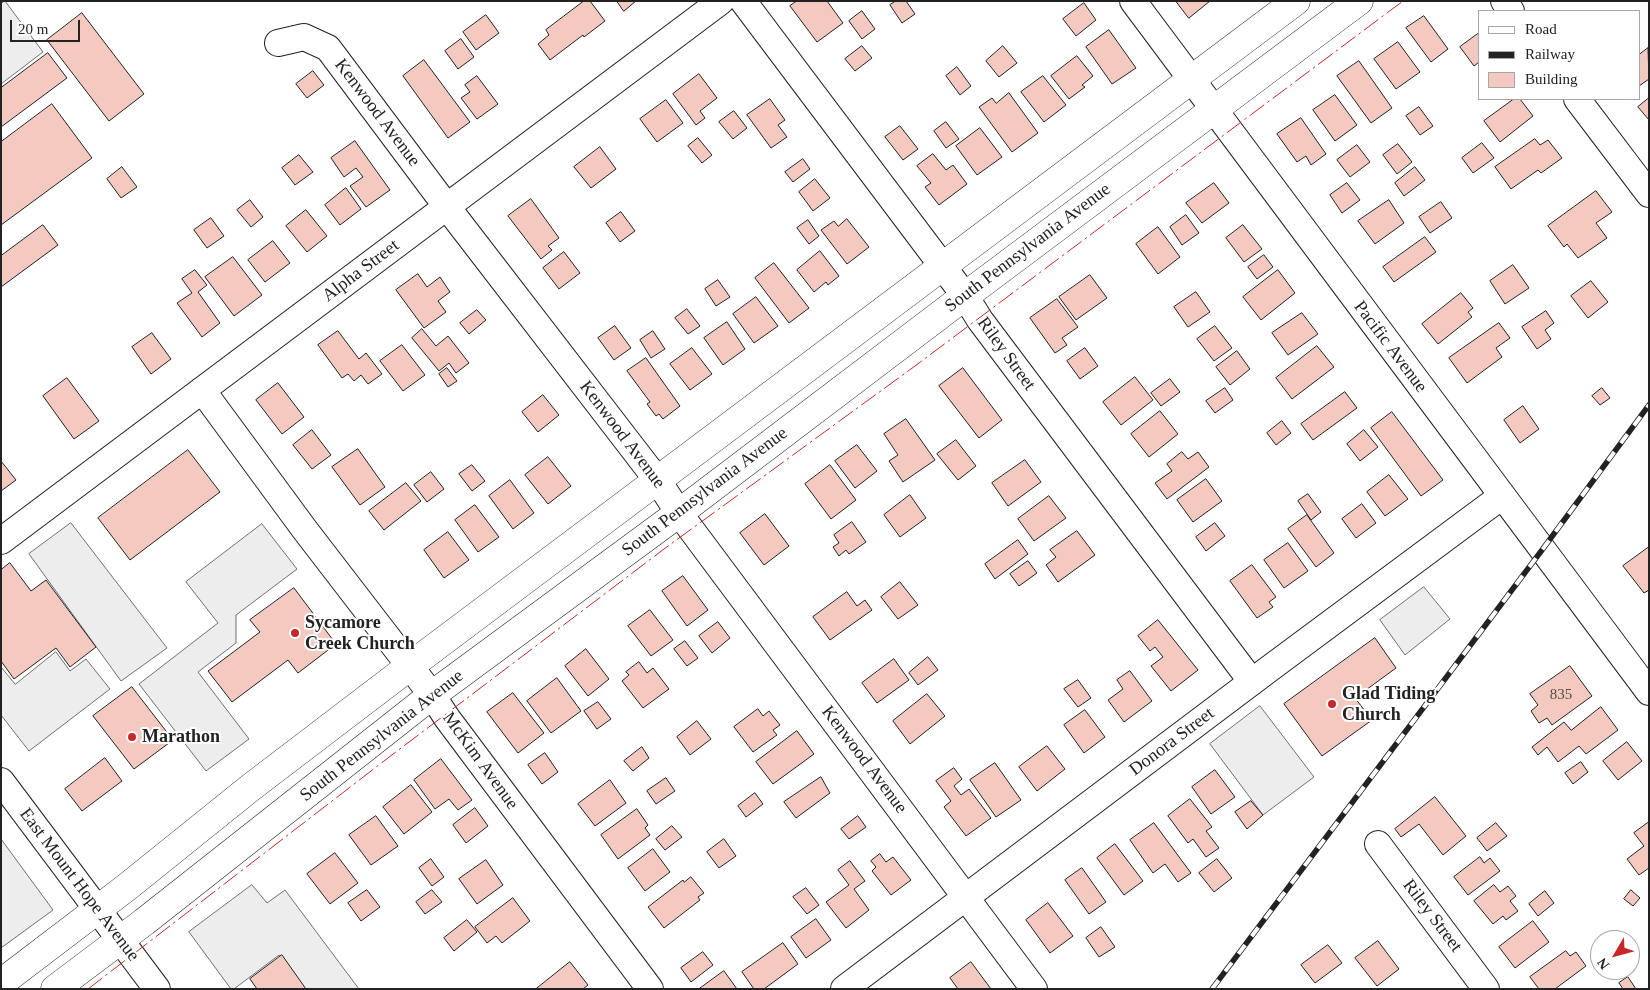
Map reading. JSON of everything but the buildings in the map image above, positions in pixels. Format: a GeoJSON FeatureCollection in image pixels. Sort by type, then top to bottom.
{"type":"FeatureCollection","features":[{"type":"Feature","properties":{"kind":"main road","name":"South Pennsylvania Avenue"},"geometry":{"type":"LineString","coordinates":[[1,983],[97,910],[250,788],[410,666],[1296,1]]}},
{"type":"Feature","properties":{"kind":"main road","name":"South Pennsylvania Avenue"},"geometry":{"type":"LineString","coordinates":[[55,989],[120,941],[432,695],[679,513],[965,296],[1360,1]]}},
{"type":"Feature","properties":{"kind":"street","name":"Alpha Street"},"geometry":{"type":"LineString","coordinates":[[1,541],[722,1]]}},
{"type":"Feature","properties":{"kind":"street","name":"Riley Street"},"geometry":{"type":"LineString","coordinates":[[743,1],[1252,682]]}},
{"type":"Feature","properties":{"kind":"street","name":"Pacific Avenue"},"geometry":{"type":"LineString","coordinates":[[1132,1],[1649,692]]}},
{"type":"Feature","properties":{"kind":"street","name":"Kenwood Avenue"},"geometry":{"type":"LineString","coordinates":[[278,44],[304,37],[328,48],[447,207],[658,481],[679,513],[1034,989]]}},
{"type":"Feature","properties":{"kind":"street"},"geometry":{"type":"LineString","coordinates":[[1578,100],[1649,194]]}},
{"type":"Feature","properties":{"kind":"street","name":"McKim Avenue"},"geometry":{"type":"LineString","coordinates":[[202,390],[305,530],[432,695],[447,718],[650,989]]}},
{"type":"Feature","properties":{"kind":"street","name":"Donora Street"},"geometry":{"type":"LineString","coordinates":[[844,989],[1502,496]]}},
{"type":"Feature","properties":{"kind":"street","name":"East Mount Hope Avenue"},"geometry":{"type":"LineString","coordinates":[[1,781],[157,989]]}},
{"type":"Feature","properties":{"kind":"street","name":"Riley Street"},"geometry":{"type":"LineString","coordinates":[[1378,844],[1486,989]]}},
{"type":"Feature","properties":{"kind":"shaded area"},"geometry":{"type":"Polygon","coordinates":[[[5,1],[43,52],[1,84],[1,4],[5,1]]]}},
{"type":"Feature","properties":{"kind":"shaded area"},"geometry":{"type":"Polygon","coordinates":[[[71,523],[167,648],[121,681],[29,554],[71,523]]]}},
{"type":"Feature","properties":{"kind":"shaded area"},"geometry":{"type":"Polygon","coordinates":[[[262,524],[297,569],[236,615],[236,643],[198,672],[249,739],[206,771],[139,684],[218,623],[186,582],[262,524]]]}},
{"type":"Feature","properties":{"kind":"shaded area"},"geometry":{"type":"Polygon","coordinates":[[[1424,587],[1450,619],[1405,655],[1380,620],[1424,587]]]}},
{"type":"Feature","properties":{"kind":"shaded area"},"geometry":{"type":"Polygon","coordinates":[[[56,652],[70,671],[86,659],[110,689],[29,751],[1,715],[1,667],[15,684],[56,652]]]}},
{"type":"Feature","properties":{"kind":"shaded area"},"geometry":{"type":"Polygon","coordinates":[[[1260,706],[1314,777],[1263,815],[1210,744],[1260,706]]]}},
{"type":"Feature","properties":{"kind":"shaded area"},"geometry":{"type":"Polygon","coordinates":[[[1,839],[53,910],[1,948],[1,839]]]}},
{"type":"Feature","properties":{"kind":"shaded area"},"geometry":{"type":"Polygon","coordinates":[[[252,885],[267,903],[285,890],[359,989],[305,989],[279,955],[234,989],[231,989],[189,932],[252,885]]]}},
{"type":"Feature","properties":{"kind":"railway"},"geometry":{"type":"LineString","coordinates":[[1212,989],[1649,405]]}},
{"type":"Feature","properties":{"kind":"power"},"geometry":{"type":"LineString","coordinates":[[88,989],[384,761],[664,549],[915,366],[1403,1]]}},
{"type":"Feature","properties":{"kind":"place","name":"Sycamore Creek Church"},"geometry":{"type":"Point","coordinates":[295,633]}},
{"type":"Feature","properties":{"kind":"place","name":"Glad Tiding Church"},"geometry":{"type":"Point","coordinates":[1332,704]}},
{"type":"Feature","properties":{"kind":"place","name":"Marathon"},"geometry":{"type":"Point","coordinates":[132,737]}}]}
